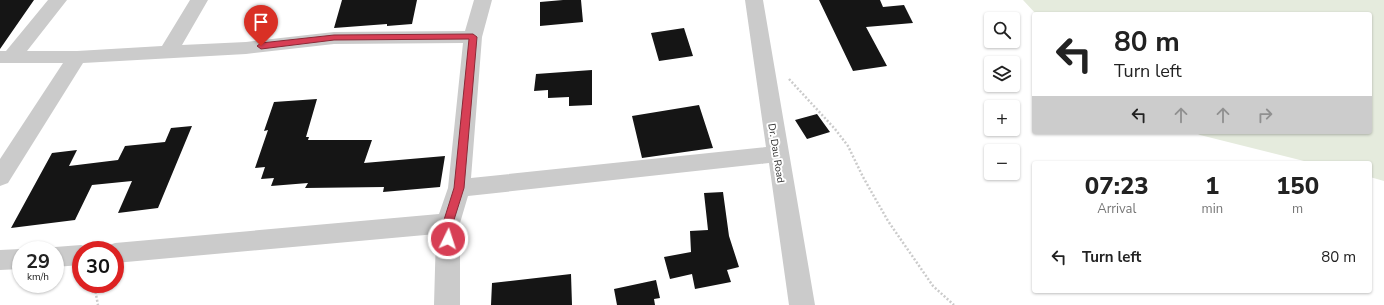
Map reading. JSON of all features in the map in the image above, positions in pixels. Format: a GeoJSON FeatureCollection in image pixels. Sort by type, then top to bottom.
{"type":"FeatureCollection","features":[{"type":"Feature","properties":{"kind":"street"},"geometry":{"type":"LineString","coordinates":[[6,57],[58,0]]}},
{"type":"Feature","properties":{"kind":"street"},"geometry":{"type":"LineString","coordinates":[[168,52],[199,0]]}},
{"type":"Feature","properties":{"kind":"street"},"geometry":{"type":"LineString","coordinates":[[447,305],[448,223],[459,188],[473,37],[483,0]]}},
{"type":"Feature","properties":{"kind":"street","name":"Dr. Dau Road"},"geometry":{"type":"LineString","coordinates":[[754,0],[777,154],[802,305]]}},
{"type":"Feature","properties":{"kind":"street"},"geometry":{"type":"LineString","coordinates":[[6,57],[78,57],[246,48],[334,38],[473,37]]}},
{"type":"Feature","properties":{"kind":"street"},"geometry":{"type":"LineString","coordinates":[[0,178],[78,57]]}},
{"type":"Feature","properties":{"kind":"street"},"geometry":{"type":"LineString","coordinates":[[459,188],[777,154]]}},
{"type":"Feature","properties":{"kind":"street"},"geometry":{"type":"LineString","coordinates":[[124,251],[448,223]]}},
{"type":"Feature","properties":{"kind":"street"},"geometry":{"type":"LineString","coordinates":[[0,260],[12,259]]}},
{"type":"Feature","properties":{"kind":"path"},"geometry":{"type":"LineString","coordinates":[[762,50],[835,129],[848,146],[863,177],[888,221],[933,286],[954,305]]}},
{"type":"Feature","properties":{"kind":"path"},"geometry":{"type":"LineString","coordinates":[[96,293],[98,305]]}},
{"type":"Feature","properties":{"kind":"shaded area"},"geometry":{"type":"Polygon","coordinates":[[[1023,0],[1384,0],[1384,181],[1372,178],[1372,161],[1304,161],[1198,134],[1372,134],[1372,12],[1034,12],[1023,0]]]}},
{"type":"Feature","properties":{"kind":"building"},"geometry":{"type":"Polygon","coordinates":[[[0,0],[34,0],[0,49],[0,0]]]}},
{"type":"Feature","properties":{"kind":"building"},"geometry":{"type":"Polygon","coordinates":[[[342,0],[417,0],[412,24],[387,26],[387,24],[334,28],[342,0]]]}},
{"type":"Feature","properties":{"kind":"building"},"geometry":{"type":"Polygon","coordinates":[[[581,0],[583,22],[540,26],[540,2],[581,0]]]}},
{"type":"Feature","properties":{"kind":"building"},"geometry":{"type":"Polygon","coordinates":[[[819,0],[880,0],[883,7],[904,5],[913,23],[866,27],[887,66],[853,71],[819,0]]]}},
{"type":"Feature","properties":{"kind":"building"},"geometry":{"type":"Polygon","coordinates":[[[684,28],[693,56],[659,61],[651,33],[684,28]]]}},
{"type":"Feature","properties":{"kind":"building"},"geometry":{"type":"Polygon","coordinates":[[[592,70],[592,105],[569,106],[569,97],[548,98],[548,90],[534,91],[536,74],[592,70]]]}},
{"type":"Feature","properties":{"kind":"building"},"geometry":{"type":"Polygon","coordinates":[[[317,99],[306,137],[309,137],[308,140],[372,140],[364,163],[445,156],[440,187],[383,192],[384,187],[305,188],[308,183],[271,186],[274,178],[261,179],[265,167],[255,168],[268,130],[264,131],[274,102],[317,99]]]}},
{"type":"Feature","properties":{"kind":"building"},"geometry":{"type":"Polygon","coordinates":[[[699,105],[713,148],[642,158],[632,116],[699,105]]]}},
{"type":"Feature","properties":{"kind":"building"},"geometry":{"type":"Polygon","coordinates":[[[817,114],[830,132],[807,139],[795,120],[817,114]]]}},
{"type":"Feature","properties":{"kind":"building"},"geometry":{"type":"Polygon","coordinates":[[[192,126],[158,208],[118,213],[132,181],[92,185],[75,220],[11,228],[52,153],[77,150],[69,166],[118,160],[125,146],[165,142],[171,128],[192,126]]]}},
{"type":"Feature","properties":{"kind":"building"},"geometry":{"type":"Polygon","coordinates":[[[723,192],[729,236],[739,267],[727,270],[731,282],[695,289],[692,274],[670,279],[664,257],[691,252],[690,231],[708,230],[704,193],[723,192]]]}},
{"type":"Feature","properties":{"kind":"building"},"geometry":{"type":"Polygon","coordinates":[[[571,274],[572,305],[491,305],[492,283],[571,274]]]}},
{"type":"Feature","properties":{"kind":"building"},"geometry":{"type":"Polygon","coordinates":[[[656,280],[660,298],[654,299],[655,305],[617,305],[614,289],[656,280]]]}},
{"type":"Feature","properties":{"kind":"route"},"geometry":{"type":"LineString","coordinates":[[261,46],[334,38],[473,37],[459,188],[448,223],[448,239]]}}]}
